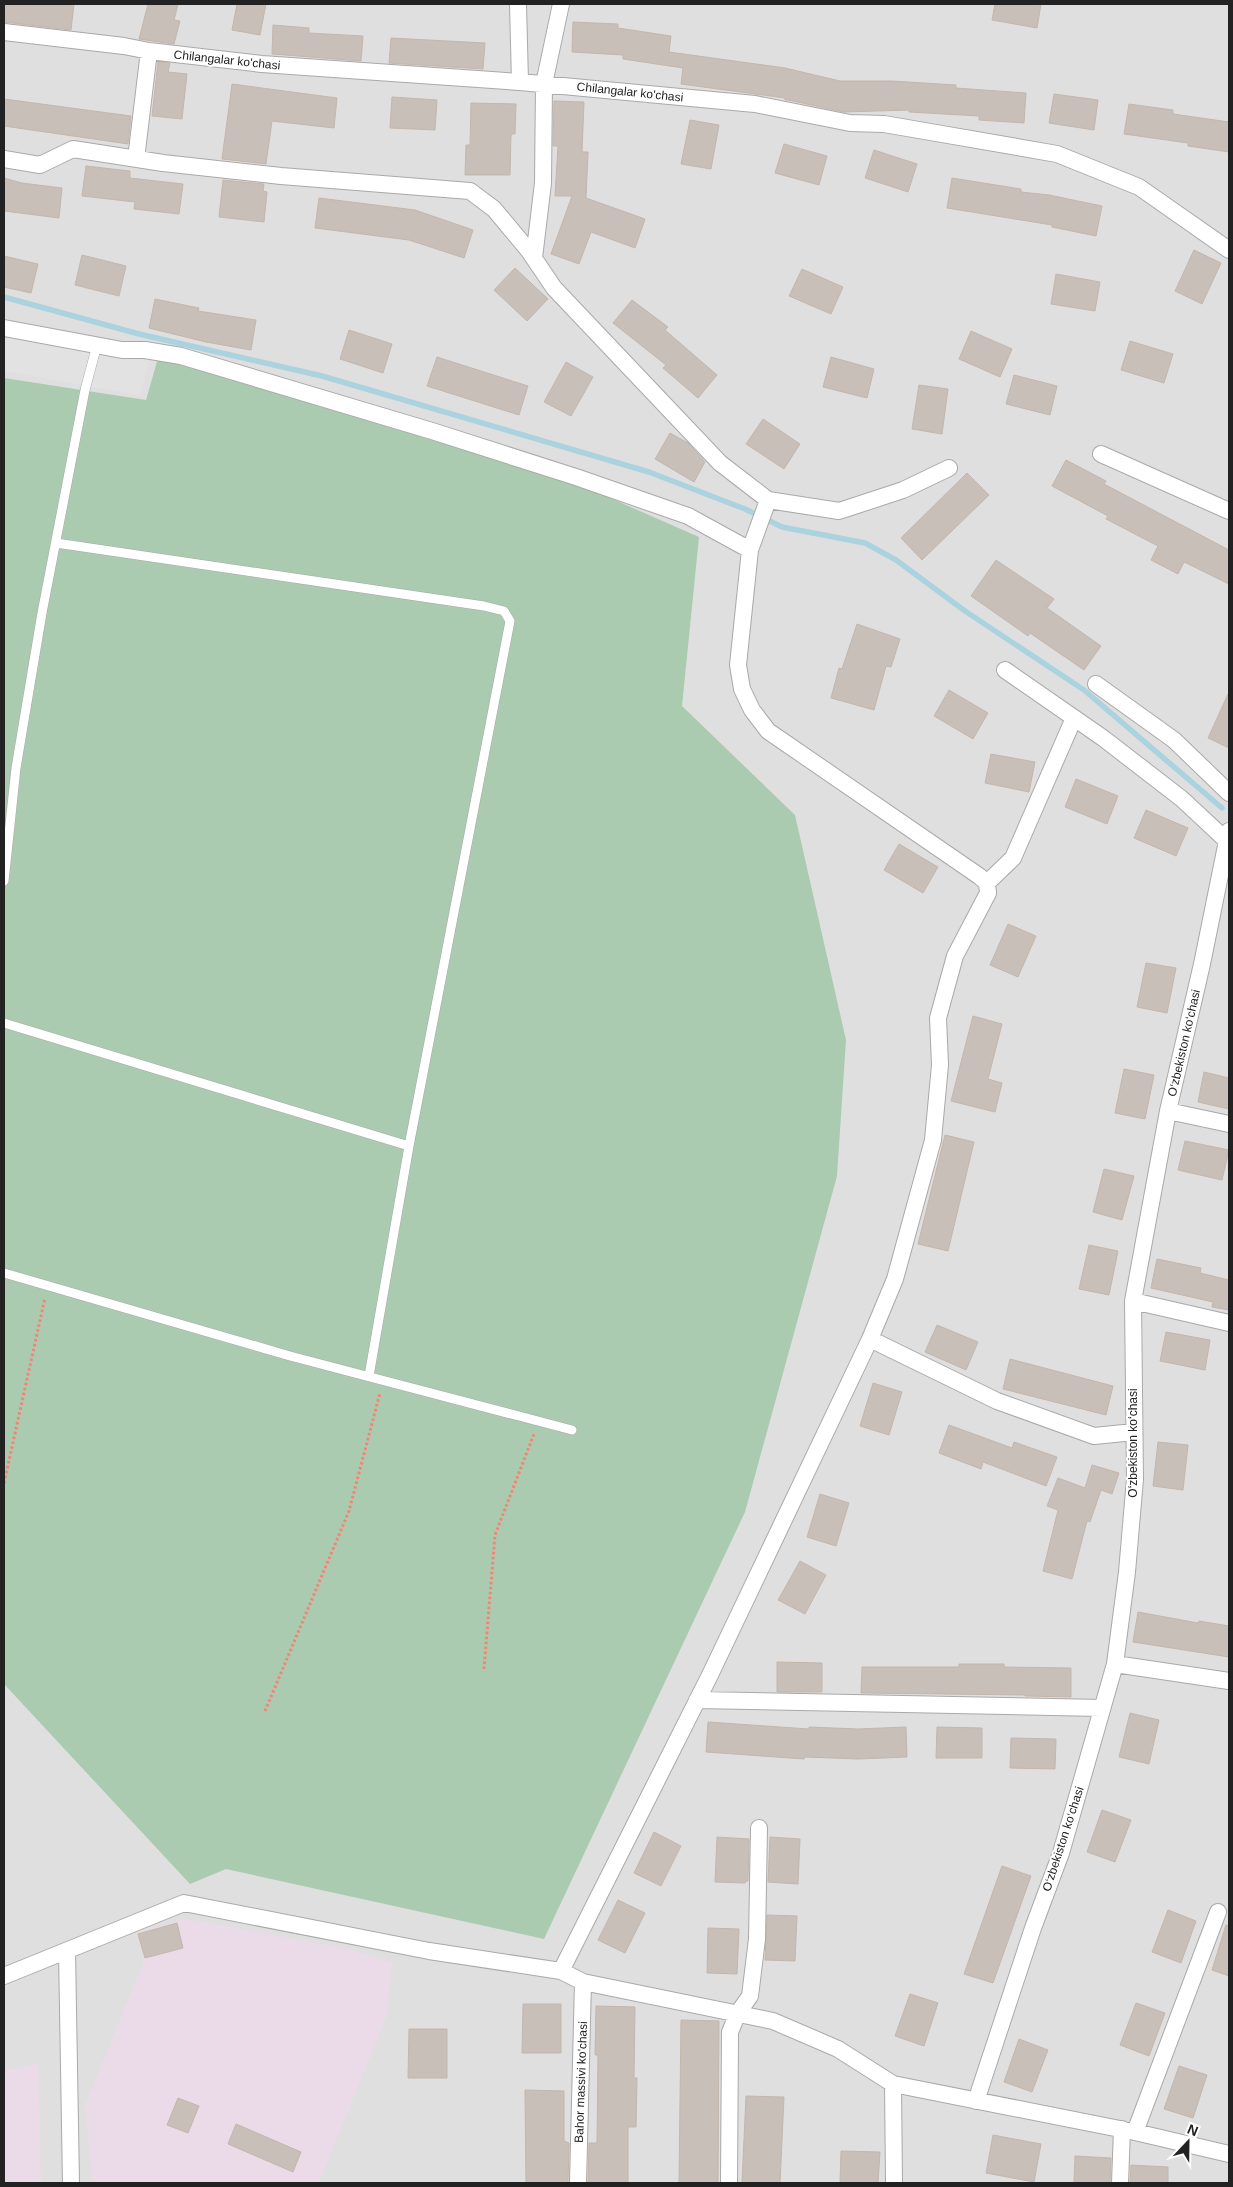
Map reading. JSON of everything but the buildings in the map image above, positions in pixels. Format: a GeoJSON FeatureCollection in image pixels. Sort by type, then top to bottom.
{"type":"FeatureCollection","features":[{"type":"Feature","properties":{"kind":"street"},"geometry":{"type":"LineString","coordinates":[[518,4],[520,82]]}},
{"type":"Feature","properties":{"kind":"street"},"geometry":{"type":"LineString","coordinates":[[534,258],[543,184],[544,84],[561,4]]}},
{"type":"Feature","properties":{"kind":"street","name":"Chilangalar ko'chasi"},"geometry":{"type":"LineString","coordinates":[[4,32],[124,46],[149,52],[262,64],[520,82],[755,104],[850,123],[884,124],[1058,154],[1139,187],[1229,250]]}},
{"type":"Feature","properties":{"kind":"street"},"geometry":{"type":"LineString","coordinates":[[136,159],[149,52]]}},
{"type":"Feature","properties":{"kind":"street"},"geometry":{"type":"LineString","coordinates":[[4,159],[40,165],[73,149],[136,159],[300,178],[470,191],[494,210],[534,258],[554,288],[720,463],[768,500],[839,511],[903,490],[949,468]]}},
{"type":"Feature","properties":{"kind":"street"},"geometry":{"type":"LineString","coordinates":[[4,328],[122,350],[145,350],[181,356],[432,431],[576,477],[688,516],[750,550]]}},
{"type":"Feature","properties":{"kind":"street"},"geometry":{"type":"LineString","coordinates":[[1100,454],[1229,511]]}},
{"type":"Feature","properties":{"kind":"street"},"geometry":{"type":"LineString","coordinates":[[561,1971],[697,1700],[870,1339],[895,1279],[933,1140],[940,1065],[938,1018],[955,956],[988,893],[987,884],[979,876],[768,732],[752,710],[742,689],[738,666],[750,550],[768,500]]}},
{"type":"Feature","properties":{"kind":"street"},"geometry":{"type":"LineString","coordinates":[[1005,670],[1074,718],[1182,800],[1228,844]]}},
{"type":"Feature","properties":{"kind":"street"},"geometry":{"type":"LineString","coordinates":[[1096,684],[1174,740],[1229,793]]}},
{"type":"Feature","properties":{"kind":"street"},"geometry":{"type":"LineString","coordinates":[[987,884],[1013,858],[1074,718]]}},
{"type":"Feature","properties":{"kind":"street","name":"O‘zbekiston ko‘chasi"},"geometry":{"type":"LineString","coordinates":[[976,2101],[1033,1928],[1061,1854],[1115,1664],[1127,1572],[1135,1479],[1133,1301],[1168,1111],[1228,844]]}},
{"type":"Feature","properties":{"kind":"street"},"geometry":{"type":"LineString","coordinates":[[1168,1111],[1229,1124]]}},
{"type":"Feature","properties":{"kind":"street"},"geometry":{"type":"LineString","coordinates":[[1133,1301],[1229,1323]]}},
{"type":"Feature","properties":{"kind":"street"},"geometry":{"type":"LineString","coordinates":[[870,1339],[997,1401],[1094,1436],[1134,1432]]}},
{"type":"Feature","properties":{"kind":"street"},"geometry":{"type":"LineString","coordinates":[[1115,1664],[1229,1681]]}},
{"type":"Feature","properties":{"kind":"street"},"geometry":{"type":"LineString","coordinates":[[697,1700],[1102,1708]]}},
{"type":"Feature","properties":{"kind":"street"},"geometry":{"type":"LineString","coordinates":[[729,2183],[730,2032],[738,2013],[750,1996],[757,1939],[759,1828]]}},
{"type":"Feature","properties":{"kind":"street"},"geometry":{"type":"LineString","coordinates":[[4,1976],[184,1903],[429,1951],[561,1971],[583,1982],[773,2021],[838,2049],[894,2084],[1129,2130],[1229,2154]]}},
{"type":"Feature","properties":{"kind":"street"},"geometry":{"type":"LineString","coordinates":[[1120,2183],[1129,2130],[1218,1912]]}},
{"type":"Feature","properties":{"kind":"street"},"geometry":{"type":"LineString","coordinates":[[67,1951],[70,2183]]}},
{"type":"Feature","properties":{"kind":"street","name":"Bahor massivi ko'chasi"},"geometry":{"type":"LineString","coordinates":[[578,2183],[583,1982]]}},
{"type":"Feature","properties":{"kind":"street"},"geometry":{"type":"LineString","coordinates":[[894,2084],[894,2183]]}},
{"type":"Feature","properties":{"kind":"lane"},"geometry":{"type":"LineString","coordinates":[[4,881],[16,768],[85,390],[97,345]]}},
{"type":"Feature","properties":{"kind":"lane"},"geometry":{"type":"LineString","coordinates":[[56,543],[484,606],[504,611],[510,621],[409,1146],[369,1376]]}},
{"type":"Feature","properties":{"kind":"lane"},"geometry":{"type":"LineString","coordinates":[[4,1023],[409,1146]]}},
{"type":"Feature","properties":{"kind":"lane"},"geometry":{"type":"LineString","coordinates":[[4,1273],[290,1356],[572,1430]]}},
{"type":"Feature","properties":{"kind":"path"},"geometry":{"type":"LineString","coordinates":[[4,1483],[48,1286]]}},
{"type":"Feature","properties":{"kind":"path"},"geometry":{"type":"LineString","coordinates":[[265,1712],[348,1511],[384,1380]]}},
{"type":"Feature","properties":{"kind":"path"},"geometry":{"type":"LineString","coordinates":[[484,1669],[494,1535],[539,1422]]}},
{"type":"Feature","properties":{"kind":"shaded area"},"geometry":{"type":"Polygon","coordinates":[[[4,4],[1229,4],[1229,2183],[4,2183],[4,4]]]}},
{"type":"Feature","properties":{"kind":"shaded area"},"geometry":{"type":"Polygon","coordinates":[[[4,325],[150,356],[140,395],[4,371],[4,325]]]}},
{"type":"Feature","properties":{"kind":"shaded area"},"geometry":{"type":"Polygon","coordinates":[[[186,1919],[353,1950],[392,1963],[386,2017],[319,2183],[93,2182],[85,2106],[145,1958],[138,1934],[186,1919]]]}},
{"type":"Feature","properties":{"kind":"shaded area"},"geometry":{"type":"Polygon","coordinates":[[[38,2064],[41,2183],[4,2183],[4,2071],[38,2064]]]}},
{"type":"Feature","properties":{"kind":"green space"},"geometry":{"type":"Polygon","coordinates":[[[158,358],[576,483],[699,537],[682,706],[795,815],[846,1040],[837,1176],[745,1512],[544,1939],[226,1869],[190,1884],[4,1684],[4,378],[146,400],[158,358]]]}},
{"type":"Feature","properties":{"kind":"waterway"},"geometry":{"type":"LineString","coordinates":[[4,297],[139,334],[322,376],[649,472],[745,509],[782,527],[865,543],[896,560],[965,611],[1084,690],[1222,808]]}}]}
